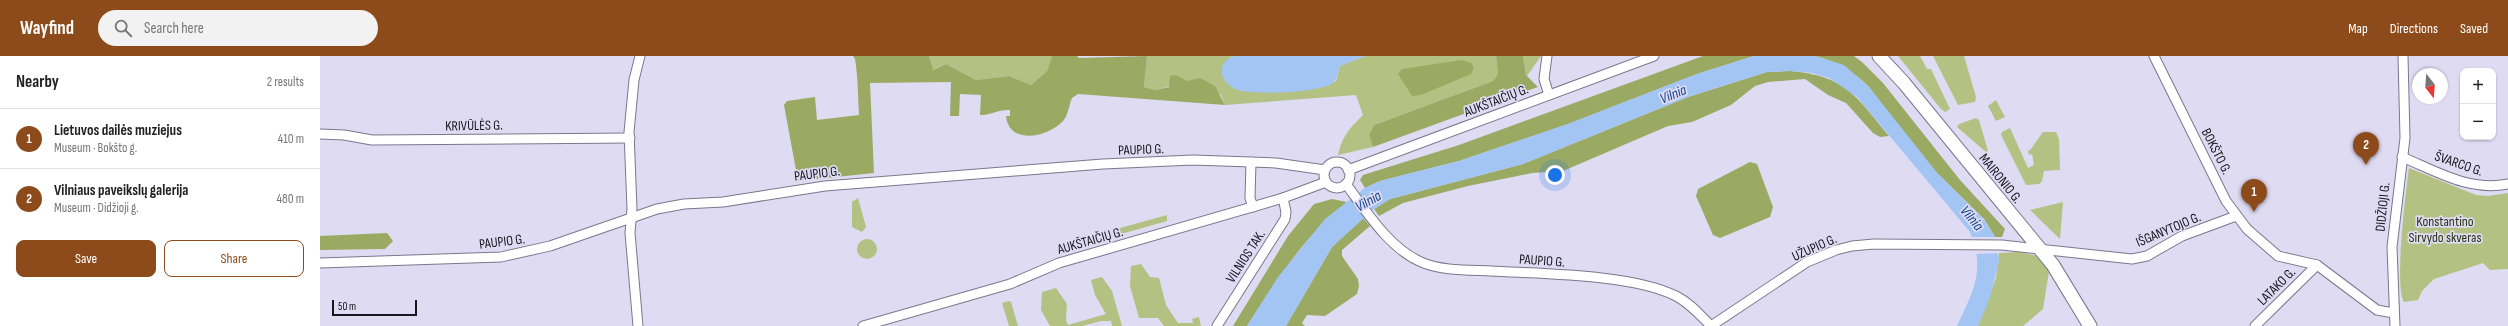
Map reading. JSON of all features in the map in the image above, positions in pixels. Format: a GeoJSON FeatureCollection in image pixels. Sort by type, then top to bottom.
{"type":"FeatureCollection","features":[{"type":"Feature","properties":{"kind":"main road","name":"MAIRONIO G."},"geometry":{"type":"LineString","coordinates":[[1879,56],[1904,83],[2038,248],[2063,280],[2090,326]]}},
{"type":"Feature","properties":{"kind":"street"},"geometry":{"type":"LineString","coordinates":[[638,326],[630,218],[630,138],[634,80],[640,56]]}},
{"type":"Feature","properties":{"kind":"street"},"geometry":{"type":"LineString","coordinates":[[1547,56],[1544,79],[1549,95]]}},
{"type":"Feature","properties":{"kind":"street","name":"AUKŠTAIČIŲ G."},"geometry":{"type":"LineString","coordinates":[[1348,170],[1654,56]]}},
{"type":"Feature","properties":{"kind":"street","name":"BOKŠTO G."},"geometry":{"type":"LineString","coordinates":[[2154,56],[2236,216],[2258,241],[2278,256],[2317,265],[2378,310],[2394,313]]}},
{"type":"Feature","properties":{"kind":"street","name":"DIDŽIOJI G."},"geometry":{"type":"LineString","coordinates":[[2395,326],[2392,247],[2404,138],[2403,56]]}},
{"type":"Feature","properties":{"kind":"street","name":"KRIVŪLĖS G."},"geometry":{"type":"LineString","coordinates":[[320,134],[344,135],[372,140],[630,138]]}},
{"type":"Feature","properties":{"kind":"street","name":"ŠVARCO G."},"geometry":{"type":"LineString","coordinates":[[2402,157],[2468,184],[2487,187],[2508,184]]}},
{"type":"Feature","properties":{"kind":"street","name":"PAUPIO G."},"geometry":{"type":"LineString","coordinates":[[320,263],[501,257],[530,252],[630,218],[643,212],[667,206],[723,202],[825,186],[1104,164],[1193,160],[1300,165],[1325,170]]}},
{"type":"Feature","properties":{"kind":"street"},"geometry":{"type":"LineString","coordinates":[[1250,162],[1250,198],[1252,207]]}},
{"type":"Feature","properties":{"kind":"street"},"geometry":{"type":"LineString","coordinates":[[1326,182],[1325,170],[1334,163],[1342,164],[1348,170],[1349,177],[1346,184]]}},
{"type":"Feature","properties":{"kind":"street","name":"AUKŠTAIČIŲ G."},"geometry":{"type":"LineString","coordinates":[[863,326],[1010,284],[1059,263],[1283,198],[1326,182],[1334,188],[1346,184]]}},
{"type":"Feature","properties":{"kind":"street","name":"PAUPIO G."},"geometry":{"type":"LineString","coordinates":[[1346,184],[1374,221],[1397,245],[1422,262],[1469,270],[1562,275],[1646,286],[1677,297],[1691,306],[1711,326]]}},
{"type":"Feature","properties":{"kind":"street","name":"VILNIOS TAK."},"geometry":{"type":"LineString","coordinates":[[1217,326],[1285,219],[1286,212],[1283,198]]}},
{"type":"Feature","properties":{"kind":"street","name":"IŠGANYTOJO G."},"geometry":{"type":"LineString","coordinates":[[2038,248],[2121,258],[2140,258],[2197,230],[2222,223],[2236,216]]}},
{"type":"Feature","properties":{"kind":"street","name":"UŽUPIO G."},"geometry":{"type":"LineString","coordinates":[[1711,326],[1796,269],[1836,250],[1874,244],[1969,246],[2002,245],[2038,248]]}},
{"type":"Feature","properties":{"kind":"street","name":"LATAKO G."},"geometry":{"type":"LineString","coordinates":[[2255,326],[2317,265]]}},
{"type":"Feature","properties":{"kind":"green space"},"geometry":{"type":"Polygon","coordinates":[[[853,56],[929,56],[933,70],[946,64],[976,80],[1009,76],[1031,85],[1047,71],[1052,56],[1077,56],[1079,58],[1147,56],[1144,87],[1155,90],[1169,87],[1170,76],[1176,75],[1187,81],[1200,78],[1215,86],[1225,105],[1078,94],[1072,98],[1066,116],[1057,127],[1040,134],[1030,136],[1014,132],[1009,125],[1006,116],[1010,116],[1010,110],[1002,110],[980,115],[981,95],[960,94],[959,116],[950,116],[951,82],[870,83],[874,173],[798,181],[784,105],[787,101],[815,97],[817,120],[859,115],[857,73],[855,59],[853,56]]]}},
{"type":"Feature","properties":{"kind":"green space"},"geometry":{"type":"Polygon","coordinates":[[[929,56],[1052,56],[1047,71],[1031,85],[1009,76],[976,80],[946,64],[932,70],[929,56]]]}},
{"type":"Feature","properties":{"kind":"green space"},"geometry":{"type":"Polygon","coordinates":[[[1147,56],[1235,56],[1229,58],[1238,90],[1248,91],[1319,88],[1336,81],[1340,66],[1365,56],[1496,56],[1498,74],[1493,81],[1374,125],[1369,135],[1373,147],[1338,155],[1347,133],[1363,115],[1356,95],[1225,105],[1221,95],[1200,78],[1155,90],[1144,87],[1147,56]]]}},
{"type":"Feature","properties":{"kind":"green space"},"geometry":{"type":"Polygon","coordinates":[[[1496,56],[1523,56],[1526,75],[1538,87],[1373,147],[1369,135],[1374,125],[1493,81],[1498,74],[1496,56]]]}},
{"type":"Feature","properties":{"kind":"green space"},"geometry":{"type":"Polygon","coordinates":[[[1523,56],[1541,56],[1527,76],[1526,75],[1523,56]]]}},
{"type":"Feature","properties":{"kind":"green space"},"geometry":{"type":"Polygon","coordinates":[[[1703,56],[1754,56],[1697,74],[1568,124],[1459,161],[1380,181],[1365,188],[1360,180],[1363,175],[1459,145],[1703,56]]]}},
{"type":"Feature","properties":{"kind":"green space"},"geometry":{"type":"Polygon","coordinates":[[[1815,56],[1854,56],[1862,62],[1883,83],[1960,180],[2005,229],[2002,237],[1995,237],[1984,219],[1938,174],[1907,138],[1869,87],[1844,68],[1815,56]]]}},
{"type":"Feature","properties":{"kind":"green space"},"geometry":{"type":"Polygon","coordinates":[[[1898,56],[1920,56],[1927,69],[1931,69],[1950,109],[1945,112],[1941,109],[1898,56]]]}},
{"type":"Feature","properties":{"kind":"green space"},"geometry":{"type":"Polygon","coordinates":[[[1933,56],[1964,56],[1976,97],[1975,102],[1958,105],[1933,56]]]}},
{"type":"Feature","properties":{"kind":"green space"},"geometry":{"type":"Polygon","coordinates":[[[1462,60],[1471,63],[1474,68],[1471,74],[1421,95],[1412,96],[1398,74],[1402,69],[1462,60]]]}},
{"type":"Feature","properties":{"kind":"green space"},"geometry":{"type":"Polygon","coordinates":[[[1790,71],[1824,78],[1837,83],[1848,90],[1867,109],[1889,136],[1880,137],[1873,133],[1846,103],[1828,95],[1805,79],[1768,82],[1755,86],[1731,105],[1692,122],[1668,126],[1563,171],[1532,173],[1468,186],[1403,203],[1379,216],[1374,209],[1390,199],[1523,164],[1688,97],[1767,72],[1790,71]]]}},
{"type":"Feature","properties":{"kind":"green space"},"geometry":{"type":"Polygon","coordinates":[[[1996,100],[2005,117],[1996,121],[1988,106],[1996,100]]]}},
{"type":"Feature","properties":{"kind":"green space"},"geometry":{"type":"Polygon","coordinates":[[[1976,118],[1979,120],[1988,151],[1986,152],[1957,127],[1959,124],[1976,118]]]}},
{"type":"Feature","properties":{"kind":"green space"},"geometry":{"type":"Polygon","coordinates":[[[2010,128],[2028,168],[2034,165],[2032,154],[2029,155],[2028,151],[2043,132],[2056,132],[2059,139],[2060,170],[2044,171],[2042,181],[2039,184],[2026,185],[2001,135],[2002,132],[2010,128]]]}},
{"type":"Feature","properties":{"kind":"green space"},"geometry":{"type":"Polygon","coordinates":[[[1750,162],[1757,164],[1773,207],[1770,217],[1720,238],[1713,235],[1696,196],[1698,189],[1750,162]]]}},
{"type":"Feature","properties":{"kind":"green space","name":"Konstantino Sirvydo skveras"},"geometry":{"type":"Polygon","coordinates":[[[2409,168],[2476,195],[2488,196],[2508,193],[2508,269],[2490,270],[2483,263],[2434,279],[2422,291],[2418,300],[2404,302],[2401,293],[2400,259],[2403,216],[2409,168]]]}},
{"type":"Feature","properties":{"kind":"green space"},"geometry":{"type":"Polygon","coordinates":[[[858,198],[866,227],[862,232],[852,227],[852,202],[858,198]]]}},
{"type":"Feature","properties":{"kind":"green space"},"geometry":{"type":"Polygon","coordinates":[[[1332,199],[1347,202],[1318,229],[1292,260],[1247,326],[1233,326],[1288,236],[1314,204],[1332,199]]]}},
{"type":"Feature","properties":{"kind":"green space"},"geometry":{"type":"Polygon","coordinates":[[[2063,202],[2060,239],[2030,210],[2063,202]]]}},
{"type":"Feature","properties":{"kind":"green space"},"geometry":{"type":"Polygon","coordinates":[[[1167,215],[1167,221],[1114,236],[1113,230],[1167,215]]]}},
{"type":"Feature","properties":{"kind":"green space"},"geometry":{"type":"Polygon","coordinates":[[[1363,218],[1370,226],[1342,250],[1342,256],[1358,279],[1359,286],[1357,294],[1325,316],[1307,315],[1302,323],[1305,326],[1286,326],[1332,247],[1363,218]]]}},
{"type":"Feature","properties":{"kind":"green space"},"geometry":{"type":"Polygon","coordinates":[[[387,233],[393,241],[385,249],[320,250],[320,236],[387,233]]]}},
{"type":"Feature","properties":{"kind":"green space"},"geometry":{"type":"Polygon","coordinates":[[[867,239],[874,242],[877,249],[874,256],[867,259],[860,256],[857,249],[860,242],[867,239]]]}},
{"type":"Feature","properties":{"kind":"green space"},"geometry":{"type":"Polygon","coordinates":[[[2019,252],[2038,256],[2049,271],[2043,309],[2023,326],[1978,326],[1996,278],[1999,253],[2019,252]]]}},
{"type":"Feature","properties":{"kind":"green space"},"geometry":{"type":"Polygon","coordinates":[[[1141,264],[1150,277],[1159,278],[1166,305],[1178,323],[1193,323],[1192,319],[1199,317],[1201,326],[1164,326],[1158,318],[1139,318],[1130,286],[1131,266],[1141,264]]]}},
{"type":"Feature","properties":{"kind":"green space"},"geometry":{"type":"Polygon","coordinates":[[[1102,277],[1112,291],[1122,326],[1112,326],[1111,321],[1101,321],[1082,326],[1050,326],[1041,310],[1042,292],[1056,288],[1067,304],[1066,320],[1068,325],[1106,314],[1095,295],[1091,280],[1102,277]]]}},
{"type":"Feature","properties":{"kind":"green space"},"geometry":{"type":"Polygon","coordinates":[[[1009,301],[1011,302],[1018,326],[1009,326],[1002,303],[1009,301]]]}},
{"type":"Feature","properties":{"kind":"water"},"geometry":{"type":"Polygon","coordinates":[[[1235,56],[1365,56],[1340,66],[1334,82],[1326,86],[1301,91],[1272,93],[1246,92],[1238,90],[1227,83],[1222,73],[1222,68],[1228,59],[1235,56]]]}},
{"type":"Feature","properties":{"kind":"water","name":"Vilnia"},"geometry":{"type":"Polygon","coordinates":[[[1754,56],[1815,56],[1844,65],[1869,87],[1938,174],[1984,220],[1995,237],[1999,261],[1990,298],[1978,326],[1957,326],[1976,280],[1977,258],[1970,232],[1857,97],[1829,78],[1812,73],[1790,71],[1767,72],[1688,97],[1523,164],[1390,199],[1374,209],[1332,247],[1286,326],[1247,326],[1278,277],[1325,219],[1365,188],[1380,181],[1459,161],[1568,124],[1697,74],[1754,56]]]}},
{"type":"Feature","properties":{"kind":"pier"},"geometry":{"type":"Polygon","coordinates":[[[1970,237],[1997,237],[2001,253],[1975,254],[1970,237]]]}},
{"type":"Feature","properties":{"kind":"place","name":"Vilniaus paveikslų galerija"},"geometry":{"type":"Point","coordinates":[2366,165]}},
{"type":"Feature","properties":{"kind":"place","name":"Lietuvos dailės muziejus"},"geometry":{"type":"Point","coordinates":[2254,212]}}]}
